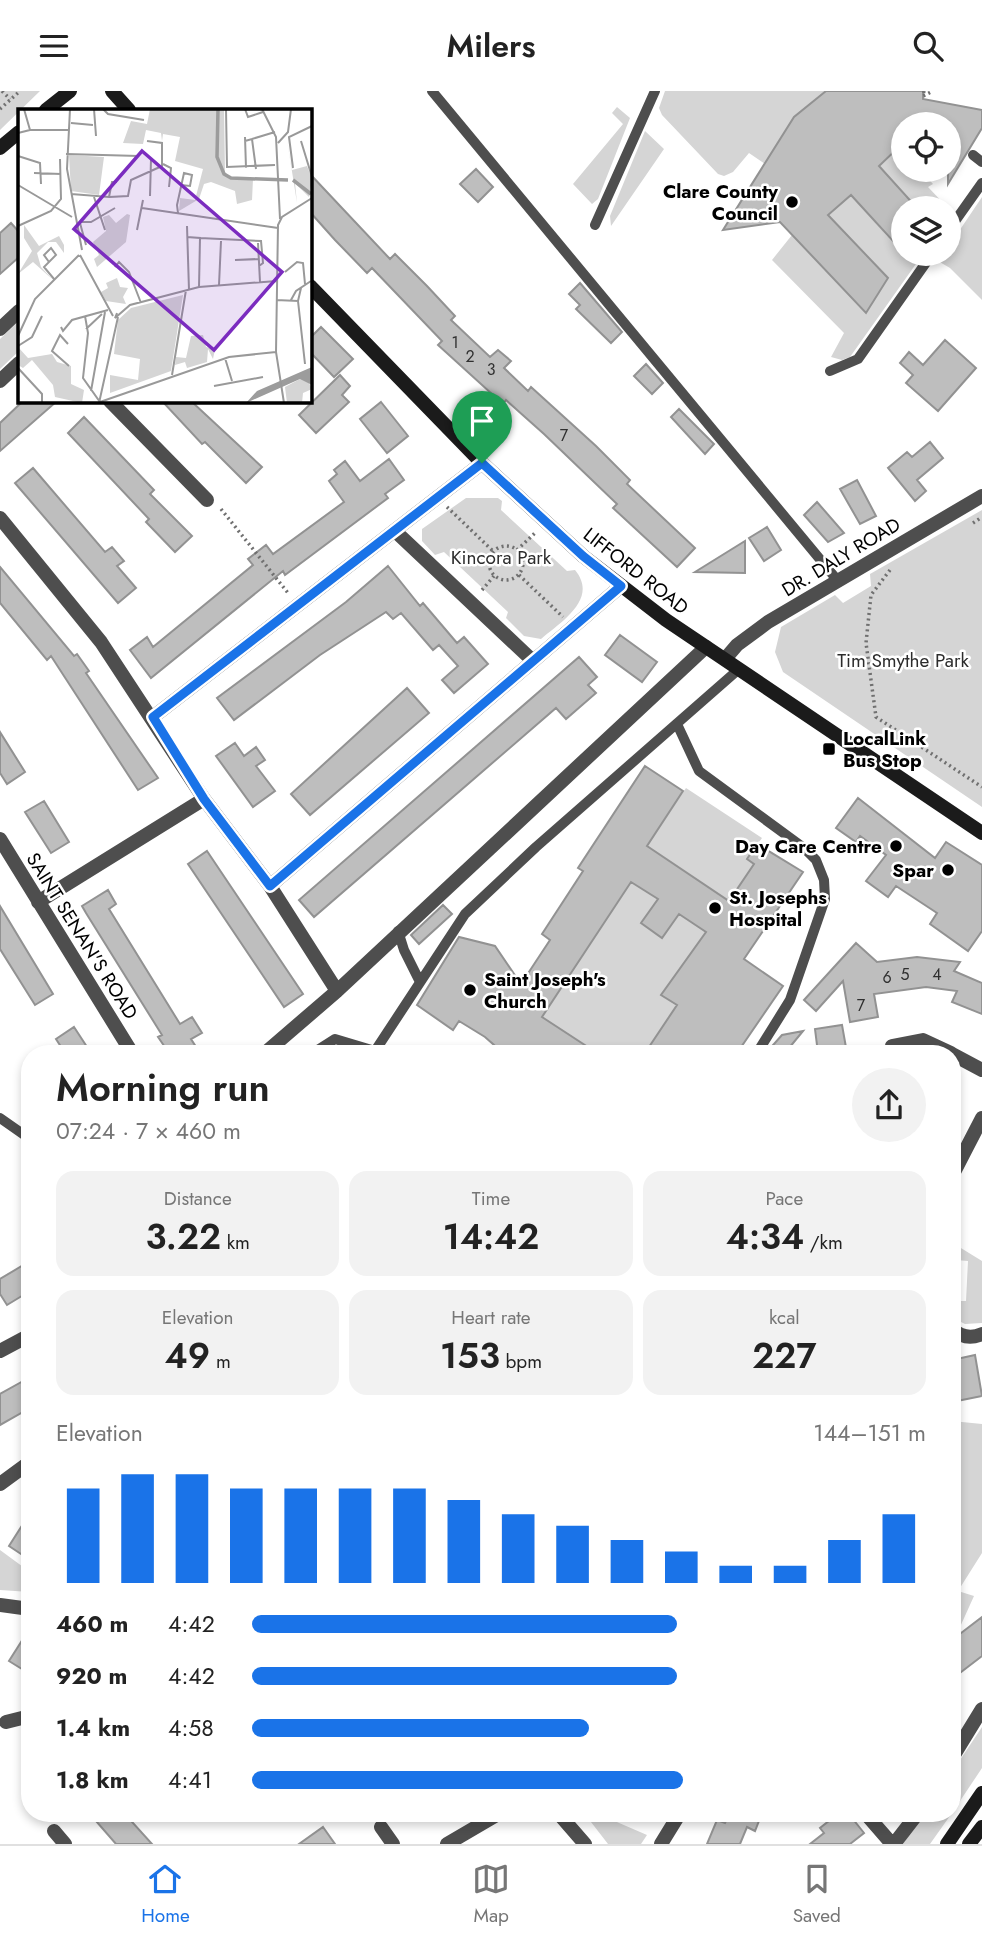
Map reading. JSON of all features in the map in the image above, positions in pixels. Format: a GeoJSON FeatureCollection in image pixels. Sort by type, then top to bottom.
{"type":"FeatureCollection","features":[{"type":"Feature","properties":{"kind":"main road"},"geometry":{"type":"LineString","coordinates":[[47,109],[70,91]]}},
{"type":"Feature","properties":{"kind":"main road"},"geometry":{"type":"LineString","coordinates":[[112,91],[128,109]]}},
{"type":"Feature","properties":{"kind":"main road"},"geometry":{"type":"LineString","coordinates":[[0,148],[18,133]]}},
{"type":"Feature","properties":{"kind":"main road","name":"LIFFORD ROAD"},"geometry":{"type":"LineString","coordinates":[[312,288],[482,463],[546,523],[621,586],[706,647],[982,833]]}},
{"type":"Feature","properties":{"kind":"main road"},"geometry":{"type":"LineString","coordinates":[[947,1844],[982,1793]]}},
{"type":"Feature","properties":{"kind":"main road"},"geometry":{"type":"LineString","coordinates":[[969,1844],[982,1827]]}},
{"type":"Feature","properties":{"kind":"street"},"geometry":{"type":"LineString","coordinates":[[0,329],[18,312]]}},
{"type":"Feature","properties":{"kind":"street"},"geometry":{"type":"LineString","coordinates":[[0,381],[18,364]]}},
{"type":"Feature","properties":{"kind":"street"},"geometry":{"type":"LineString","coordinates":[[112,403],[207,500]]}},
{"type":"Feature","properties":{"kind":"street"},"geometry":{"type":"LineString","coordinates":[[153,717],[482,463]]}},
{"type":"Feature","properties":{"kind":"street","name":"DR. DALY ROAD"},"geometry":{"type":"LineString","coordinates":[[725,659],[737,645],[768,622],[982,496]]}},
{"type":"Feature","properties":{"kind":"street"},"geometry":{"type":"LineString","coordinates":[[0,518],[101,642],[153,717],[204,799],[270,886],[337,991]]}},
{"type":"Feature","properties":{"kind":"street"},"geometry":{"type":"LineString","coordinates":[[395,531],[533,661]]}},
{"type":"Feature","properties":{"kind":"street"},"geometry":{"type":"LineString","coordinates":[[270,886],[621,586]]}},
{"type":"Feature","properties":{"kind":"street"},"geometry":{"type":"LineString","coordinates":[[274,1045],[337,991],[398,931],[706,647]]}},
{"type":"Feature","properties":{"kind":"street"},"geometry":{"type":"LineString","coordinates":[[38,902],[204,799]]}},
{"type":"Feature","properties":{"kind":"street","name":"SAINT SENAN'S ROAD"},"geometry":{"type":"LineString","coordinates":[[0,839],[127,1045]]}},
{"type":"Feature","properties":{"kind":"street"},"geometry":{"type":"LineString","coordinates":[[897,1045],[923,1040],[933,1045]]}},
{"type":"Feature","properties":{"kind":"street"},"geometry":{"type":"LineString","coordinates":[[961,1059],[982,1070]]}},
{"type":"Feature","properties":{"kind":"street"},"geometry":{"type":"LineString","coordinates":[[961,1159],[982,1118]]}},
{"type":"Feature","properties":{"kind":"street"},"geometry":{"type":"LineString","coordinates":[[961,1335],[975,1337],[982,1333]]}},
{"type":"Feature","properties":{"kind":"street"},"geometry":{"type":"LineString","coordinates":[[2,1346],[21,1339]]}},
{"type":"Feature","properties":{"kind":"street"},"geometry":{"type":"LineString","coordinates":[[0,1484],[21,1469]]}},
{"type":"Feature","properties":{"kind":"street"},"geometry":{"type":"LineString","coordinates":[[0,1605],[21,1608]]}},
{"type":"Feature","properties":{"kind":"street"},"geometry":{"type":"LineString","coordinates":[[961,1743],[982,1709]]}},
{"type":"Feature","properties":{"kind":"street"},"geometry":{"type":"LineString","coordinates":[[6,1722],[21,1718]]}},
{"type":"Feature","properties":{"kind":"street"},"geometry":{"type":"LineString","coordinates":[[447,1844],[485,1822]]}},
{"type":"Feature","properties":{"kind":"street"},"geometry":{"type":"LineString","coordinates":[[566,1822],[585,1844]]}},
{"type":"Feature","properties":{"kind":"street"},"geometry":{"type":"LineString","coordinates":[[661,1844],[674,1822]]}},
{"type":"Feature","properties":{"kind":"street"},"geometry":{"type":"LineString","coordinates":[[873,1822],[893,1844],[911,1822]]}},
{"type":"Feature","properties":{"kind":"street"},"geometry":{"type":"LineString","coordinates":[[381,1827],[393,1844]]}},
{"type":"Feature","properties":{"kind":"street"},"geometry":{"type":"LineString","coordinates":[[54,1831],[65,1844]]}},
{"type":"Feature","properties":{"kind":"lane"},"geometry":{"type":"LineString","coordinates":[[432,91],[838,581]]}},
{"type":"Feature","properties":{"kind":"lane"},"geometry":{"type":"LineString","coordinates":[[595,225],[655,91]]}},
{"type":"Feature","properties":{"kind":"lane"},"geometry":{"type":"LineString","coordinates":[[961,213],[982,183]]}},
{"type":"Feature","properties":{"kind":"lane"},"geometry":{"type":"LineString","coordinates":[[830,371],[858,359],[924,266]]}},
{"type":"Feature","properties":{"kind":"lane"},"geometry":{"type":"LineString","coordinates":[[381,1045],[465,914],[536,847],[739,669]]}},
{"type":"Feature","properties":{"kind":"lane"},"geometry":{"type":"LineString","coordinates":[[677,724],[699,771],[804,848],[816,860],[824,880],[825,899],[790,1000],[762,1045]]}},
{"type":"Feature","properties":{"kind":"lane"},"geometry":{"type":"LineString","coordinates":[[398,931],[420,982]]}},
{"type":"Feature","properties":{"kind":"lane"},"geometry":{"type":"LineString","coordinates":[[326,1045],[335,1039],[354,1045]]}},
{"type":"Feature","properties":{"kind":"lane"},"geometry":{"type":"LineString","coordinates":[[0,1118],[21,1133]]}},
{"type":"Feature","properties":{"kind":"path"},"geometry":{"type":"LineString","coordinates":[[2,91],[10,99]]}},
{"type":"Feature","properties":{"kind":"path"},"geometry":{"type":"LineString","coordinates":[[0,109],[20,91]]}},
{"type":"Feature","properties":{"kind":"path"},"geometry":{"type":"LineString","coordinates":[[924,91],[923,96],[933,91]]}},
{"type":"Feature","properties":{"kind":"path"},"geometry":{"type":"LineString","coordinates":[[438,498],[494,552]]}},
{"type":"Feature","properties":{"kind":"path"},"geometry":{"type":"LineString","coordinates":[[207,500],[222,510],[298,605]]}},
{"type":"Feature","properties":{"kind":"path"},"geometry":{"type":"LineString","coordinates":[[971,524],[982,517]]}},
{"type":"Feature","properties":{"kind":"path"},"geometry":{"type":"LineString","coordinates":[[517,550],[546,523]]}},
{"type":"Feature","properties":{"kind":"path"},"geometry":{"type":"LineString","coordinates":[[506,546],[517,550],[523,558],[519,575],[509,581],[494,576],[489,561],[494,552],[506,546]]}},
{"type":"Feature","properties":{"kind":"path"},"geometry":{"type":"LineString","coordinates":[[902,563],[890,570],[871,595],[866,643],[876,717],[982,787]]}},
{"type":"Feature","properties":{"kind":"path"},"geometry":{"type":"LineString","coordinates":[[519,575],[574,626]]}},
{"type":"Feature","properties":{"kind":"green space"},"geometry":{"type":"Polygon","coordinates":[[[0,91],[40,91],[22,109],[18,109],[18,112],[0,130],[0,91]]]}},
{"type":"Feature","properties":{"kind":"green space"},"geometry":{"type":"Polygon","coordinates":[[[665,91],[826,91],[765,164],[749,153],[733,172],[724,176],[718,174],[662,115],[659,108],[665,91]]]}},
{"type":"Feature","properties":{"kind":"green space"},"geometry":{"type":"Polygon","coordinates":[[[617,107],[630,118],[598,199],[592,204],[573,184],[623,124],[612,113],[617,107]]]}},
{"type":"Feature","properties":{"kind":"green space"},"geometry":{"type":"Polygon","coordinates":[[[645,131],[664,149],[611,226],[610,216],[645,131]]]}},
{"type":"Feature","properties":{"kind":"green space"},"geometry":{"type":"Polygon","coordinates":[[[891,154],[891,179],[879,166],[891,154]]]}},
{"type":"Feature","properties":{"kind":"green space"},"geometry":{"type":"Polygon","coordinates":[[[893,182],[931,182],[933,184],[928,187],[937,196],[906,196],[893,182]]]}},
{"type":"Feature","properties":{"kind":"green space"},"geometry":{"type":"Polygon","coordinates":[[[851,195],[891,240],[891,266],[914,266],[850,357],[842,360],[831,357],[844,333],[772,260],[792,235],[866,313],[888,278],[828,215],[851,195]]]}},
{"type":"Feature","properties":{"kind":"green space"},"geometry":{"type":"Polygon","coordinates":[[[982,197],[982,300],[947,266],[961,266],[961,228],[982,197]]]}},
{"type":"Feature","properties":{"kind":"green space"},"geometry":{"type":"Polygon","coordinates":[[[18,322],[18,352],[0,369],[0,339],[18,322]]]}},
{"type":"Feature","properties":{"kind":"green space","name":"Kincora Park"},"geometry":{"type":"Polygon","coordinates":[[[466,498],[498,498],[502,501],[501,510],[567,571],[575,570],[581,581],[583,591],[575,609],[541,639],[524,636],[506,618],[508,612],[444,552],[435,555],[422,541],[422,529],[466,498]]]}},
{"type":"Feature","properties":{"kind":"green space","name":"Tim Smythe Park"},"geometry":{"type":"Polygon","coordinates":[[[982,510],[982,807],[783,672],[775,652],[781,627],[835,595],[843,603],[871,586],[870,574],[982,510]]]}},
{"type":"Feature","properties":{"kind":"green space"},"geometry":{"type":"Polygon","coordinates":[[[686,788],[762,838],[747,859],[754,864],[729,901],[647,846],[686,788]]]}},
{"type":"Feature","properties":{"kind":"green space"},"geometry":{"type":"Polygon","coordinates":[[[631,882],[658,899],[641,923],[662,938],[679,914],[706,932],[662,995],[677,1005],[650,1045],[585,1045],[542,1017],[631,882]]]}},
{"type":"Feature","properties":{"kind":"green space"},"geometry":{"type":"Polygon","coordinates":[[[961,1248],[982,1261],[982,1323],[961,1322],[961,1301],[966,1301],[968,1261],[961,1260],[961,1248]]]}},
{"type":"Feature","properties":{"kind":"green space"},"geometry":{"type":"Polygon","coordinates":[[[961,1422],[982,1424],[982,1553],[961,1586],[961,1422]]]}},
{"type":"Feature","properties":{"kind":"green space"},"geometry":{"type":"Polygon","coordinates":[[[0,1550],[21,1565],[21,1591],[0,1590],[0,1550]]]}},
{"type":"Feature","properties":{"kind":"green space"},"geometry":{"type":"Polygon","coordinates":[[[961,1592],[974,1596],[961,1625],[961,1592]]]}},
{"type":"Feature","properties":{"kind":"green space"},"geometry":{"type":"Polygon","coordinates":[[[982,1727],[982,1768],[961,1800],[961,1758],[982,1727]]]}},
{"type":"Feature","properties":{"kind":"green space"},"geometry":{"type":"Polygon","coordinates":[[[591,1822],[617,1822],[647,1835],[641,1844],[608,1844],[591,1822]]]}},
{"type":"Feature","properties":{"kind":"green space"},"geometry":{"type":"Polygon","coordinates":[[[918,1822],[946,1822],[930,1844],[903,1844],[918,1822]]]}},
{"type":"Feature","properties":{"kind":"building","name":"Clare County Council"},"geometry":{"type":"Polygon","coordinates":[[[826,91],[923,91],[923,99],[982,110],[982,128],[961,163],[961,112],[891,112],[891,154],[879,166],[906,196],[891,196],[891,239],[851,195],[828,215],[888,278],[866,313],[780,222],[723,230],[794,117],[826,91]]]}},
{"type":"Feature","properties":{"kind":"building"},"geometry":{"type":"Polygon","coordinates":[[[476,169],[493,187],[478,202],[460,184],[476,169]]]}},
{"type":"Feature","properties":{"kind":"building"},"geometry":{"type":"Polygon","coordinates":[[[312,176],[390,259],[395,254],[427,286],[455,316],[451,320],[490,357],[498,350],[511,361],[504,368],[528,391],[531,387],[596,446],[630,480],[627,484],[695,548],[677,567],[613,508],[617,504],[544,434],[506,400],[503,404],[438,345],[442,341],[372,268],[367,273],[312,214],[312,176]]]}},
{"type":"Feature","properties":{"kind":"building"},"geometry":{"type":"Polygon","coordinates":[[[11,223],[18,231],[18,258],[0,274],[0,233],[11,223]]]}},
{"type":"Feature","properties":{"kind":"building"},"geometry":{"type":"Polygon","coordinates":[[[580,283],[622,332],[611,343],[576,309],[580,305],[569,294],[580,283]]]}},
{"type":"Feature","properties":{"kind":"building"},"geometry":{"type":"Polygon","coordinates":[[[321,327],[353,359],[334,377],[312,354],[312,336],[321,327]]]}},
{"type":"Feature","properties":{"kind":"building"},"geometry":{"type":"Polygon","coordinates":[[[945,340],[976,368],[938,411],[906,383],[913,375],[900,363],[909,352],[923,365],[945,340]]]}},
{"type":"Feature","properties":{"kind":"building"},"geometry":{"type":"Polygon","coordinates":[[[646,364],[663,383],[652,394],[634,376],[646,364]]]}},
{"type":"Feature","properties":{"kind":"building"},"geometry":{"type":"Polygon","coordinates":[[[340,375],[350,386],[342,395],[349,402],[316,433],[299,415],[340,375]]]}},
{"type":"Feature","properties":{"kind":"building"},"geometry":{"type":"Polygon","coordinates":[[[381,402],[408,436],[387,453],[360,419],[381,402]]]}},
{"type":"Feature","properties":{"kind":"building"},"geometry":{"type":"Polygon","coordinates":[[[21,403],[55,403],[0,451],[0,423],[21,403]]]}},
{"type":"Feature","properties":{"kind":"building"},"geometry":{"type":"Polygon","coordinates":[[[164,403],[193,403],[262,467],[246,483],[205,442],[202,444],[164,403]]]}},
{"type":"Feature","properties":{"kind":"building"},"geometry":{"type":"Polygon","coordinates":[[[679,409],[714,444],[705,454],[671,417],[679,409]]]}},
{"type":"Feature","properties":{"kind":"building"},"geometry":{"type":"Polygon","coordinates":[[[84,417],[154,490],[150,494],[192,536],[175,552],[146,522],[149,519],[68,433],[84,417]]]}},
{"type":"Feature","properties":{"kind":"building"},"geometry":{"type":"Polygon","coordinates":[[[930,442],[943,458],[917,480],[926,491],[915,501],[888,468],[907,452],[912,457],[930,442]]]}},
{"type":"Feature","properties":{"kind":"building"},"geometry":{"type":"Polygon","coordinates":[[[389,459],[404,480],[385,494],[388,498],[285,575],[283,571],[151,678],[130,650],[147,637],[153,647],[253,565],[248,559],[266,545],[273,554],[344,502],[329,481],[337,474],[334,470],[345,461],[360,481],[389,459]]]}},
{"type":"Feature","properties":{"kind":"building"},"geometry":{"type":"Polygon","coordinates":[[[33,468],[105,552],[112,547],[124,561],[117,566],[136,588],[118,603],[15,483],[33,468]]]}},
{"type":"Feature","properties":{"kind":"building"},"geometry":{"type":"Polygon","coordinates":[[[857,480],[876,516],[860,524],[840,489],[857,480]]]}},
{"type":"Feature","properties":{"kind":"building"},"geometry":{"type":"Polygon","coordinates":[[[817,502],[844,533],[828,542],[804,515],[817,502]]]}},
{"type":"Feature","properties":{"kind":"building"},"geometry":{"type":"Polygon","coordinates":[[[767,527],[781,550],[764,561],[749,538],[767,527]]]}},
{"type":"Feature","properties":{"kind":"building"},"geometry":{"type":"Polygon","coordinates":[[[745,541],[745,573],[695,572],[745,541]]]}},
{"type":"Feature","properties":{"kind":"building"},"geometry":{"type":"Polygon","coordinates":[[[388,566],[420,606],[423,603],[457,643],[464,637],[488,664],[454,693],[442,680],[458,666],[439,645],[433,650],[401,613],[393,619],[386,612],[320,655],[234,720],[217,698],[346,602],[388,566]]]}},
{"type":"Feature","properties":{"kind":"building"},"geometry":{"type":"Polygon","coordinates":[[[0,567],[74,656],[77,654],[89,671],[86,673],[158,778],[138,790],[51,656],[47,660],[0,603],[0,567]]]}},
{"type":"Feature","properties":{"kind":"building"},"geometry":{"type":"Polygon","coordinates":[[[620,635],[657,662],[642,682],[605,655],[620,635]]]}},
{"type":"Feature","properties":{"kind":"building"},"geometry":{"type":"Polygon","coordinates":[[[579,657],[597,677],[588,685],[596,693],[566,719],[556,708],[314,917],[299,900],[579,657]]]}},
{"type":"Feature","properties":{"kind":"building"},"geometry":{"type":"Polygon","coordinates":[[[407,688],[429,713],[310,815],[291,794],[407,688]]]}},
{"type":"Feature","properties":{"kind":"building"},"geometry":{"type":"Polygon","coordinates":[[[0,732],[25,772],[7,784],[0,773],[0,732]]]}},
{"type":"Feature","properties":{"kind":"building"},"geometry":{"type":"Polygon","coordinates":[[[235,743],[244,756],[256,747],[265,760],[256,766],[275,791],[253,807],[216,756],[235,743]]]}},
{"type":"Feature","properties":{"kind":"building","name":"St. Josephs Hospital"},"geometry":{"type":"Polygon","coordinates":[[[645,766],[683,791],[647,846],[729,901],[754,864],[747,859],[757,844],[803,872],[744,959],[783,986],[742,1045],[650,1045],[677,1005],[661,995],[706,932],[679,914],[662,938],[641,923],[658,899],[631,882],[542,1017],[585,1045],[494,1045],[459,1021],[453,1030],[417,1005],[459,937],[495,946],[521,984],[550,940],[542,934],[583,871],[578,868],[645,766]]]}},
{"type":"Feature","properties":{"kind":"building"},"geometry":{"type":"Polygon","coordinates":[[[858,798],[935,858],[946,842],[982,865],[982,931],[968,951],[930,924],[937,913],[896,886],[888,897],[866,881],[886,855],[860,836],[856,842],[836,828],[858,798]]]}},
{"type":"Feature","properties":{"kind":"building"},"geometry":{"type":"Polygon","coordinates":[[[44,801],[69,842],[51,853],[25,812],[44,801]]]}},
{"type":"Feature","properties":{"kind":"building"},"geometry":{"type":"Polygon","coordinates":[[[207,851],[303,994],[284,1007],[188,864],[207,851]]]}},
{"type":"Feature","properties":{"kind":"building"},"geometry":{"type":"Polygon","coordinates":[[[108,890],[116,904],[109,909],[180,1024],[192,1017],[202,1033],[191,1039],[195,1045],[164,1045],[158,1037],[162,1035],[82,906],[108,890]]]}},
{"type":"Feature","properties":{"kind":"building"},"geometry":{"type":"Polygon","coordinates":[[[443,905],[452,914],[419,944],[411,935],[443,905]]]}},
{"type":"Feature","properties":{"kind":"building"},"geometry":{"type":"Polygon","coordinates":[[[0,906],[53,994],[35,1005],[0,949],[0,906]]]}},
{"type":"Feature","properties":{"kind":"building"},"geometry":{"type":"Polygon","coordinates":[[[856,943],[877,962],[917,957],[960,962],[954,971],[982,983],[982,1014],[952,1002],[957,991],[926,987],[874,994],[878,1017],[850,1022],[843,981],[816,1011],[804,1000],[856,943]]]}},
{"type":"Feature","properties":{"kind":"building"},"geometry":{"type":"Polygon","coordinates":[[[842,1025],[846,1045],[817,1045],[815,1029],[842,1025]]]}},
{"type":"Feature","properties":{"kind":"building"},"geometry":{"type":"Polygon","coordinates":[[[74,1027],[86,1045],[60,1045],[56,1039],[74,1027]]]}},
{"type":"Feature","properties":{"kind":"building"},"geometry":{"type":"Polygon","coordinates":[[[803,1031],[792,1045],[773,1045],[782,1035],[803,1031]]]}},
{"type":"Feature","properties":{"kind":"building"},"geometry":{"type":"Polygon","coordinates":[[[21,1266],[21,1296],[7,1305],[0,1294],[0,1279],[21,1266]]]}},
{"type":"Feature","properties":{"kind":"building"},"geometry":{"type":"Polygon","coordinates":[[[975,1355],[982,1396],[961,1400],[961,1358],[975,1355]]]}},
{"type":"Feature","properties":{"kind":"building"},"geometry":{"type":"Polygon","coordinates":[[[21,1382],[21,1413],[0,1425],[0,1394],[21,1382]]]}},
{"type":"Feature","properties":{"kind":"building"},"geometry":{"type":"Polygon","coordinates":[[[21,1527],[21,1554],[9,1546],[21,1527]]]}},
{"type":"Feature","properties":{"kind":"building"},"geometry":{"type":"Polygon","coordinates":[[[982,1617],[982,1656],[961,1672],[961,1633],[982,1617]]]}},
{"type":"Feature","properties":{"kind":"building"},"geometry":{"type":"Polygon","coordinates":[[[21,1642],[21,1668],[9,1661],[21,1642]]]}},
{"type":"Feature","properties":{"kind":"building"},"geometry":{"type":"Polygon","coordinates":[[[97,1822],[132,1822],[152,1844],[116,1844],[97,1822]]]}},
{"type":"Feature","properties":{"kind":"building"},"geometry":{"type":"Polygon","coordinates":[[[716,1822],[758,1822],[755,1831],[747,1827],[740,1844],[707,1844],[716,1822]]]}},
{"type":"Feature","properties":{"kind":"building"},"geometry":{"type":"Polygon","coordinates":[[[828,1822],[855,1822],[864,1833],[850,1844],[810,1844],[824,1833],[820,1828],[828,1822]]]}},
{"type":"Feature","properties":{"kind":"building"},"geometry":{"type":"Polygon","coordinates":[[[323,1827],[335,1844],[299,1844],[323,1827]]]}},
{"type":"Feature","properties":{"kind":"place","name":"Clare County Council"},"geometry":{"type":"Point","coordinates":[792,202]}},
{"type":"Feature","properties":{"kind":"place","name":"LocalLink Bus Stop"},"geometry":{"type":"Point","coordinates":[829,749]}},
{"type":"Feature","properties":{"kind":"place","name":"Day Care Centre"},"geometry":{"type":"Point","coordinates":[896,846]}},
{"type":"Feature","properties":{"kind":"place","name":"Spar"},"geometry":{"type":"Point","coordinates":[948,870]}},
{"type":"Feature","properties":{"kind":"place","name":"St. Josephs Hospital"},"geometry":{"type":"Point","coordinates":[715,908]}},
{"type":"Feature","properties":{"kind":"place","name":"Saint Joseph's Church"},"geometry":{"type":"Point","coordinates":[470,990]}},
{"type":"Feature","properties":{"kind":"route"},"geometry":{"type":"LineString","coordinates":[[482,463],[583,556],[621,586],[270,886],[204,799],[153,717],[482,463]]}}]}
